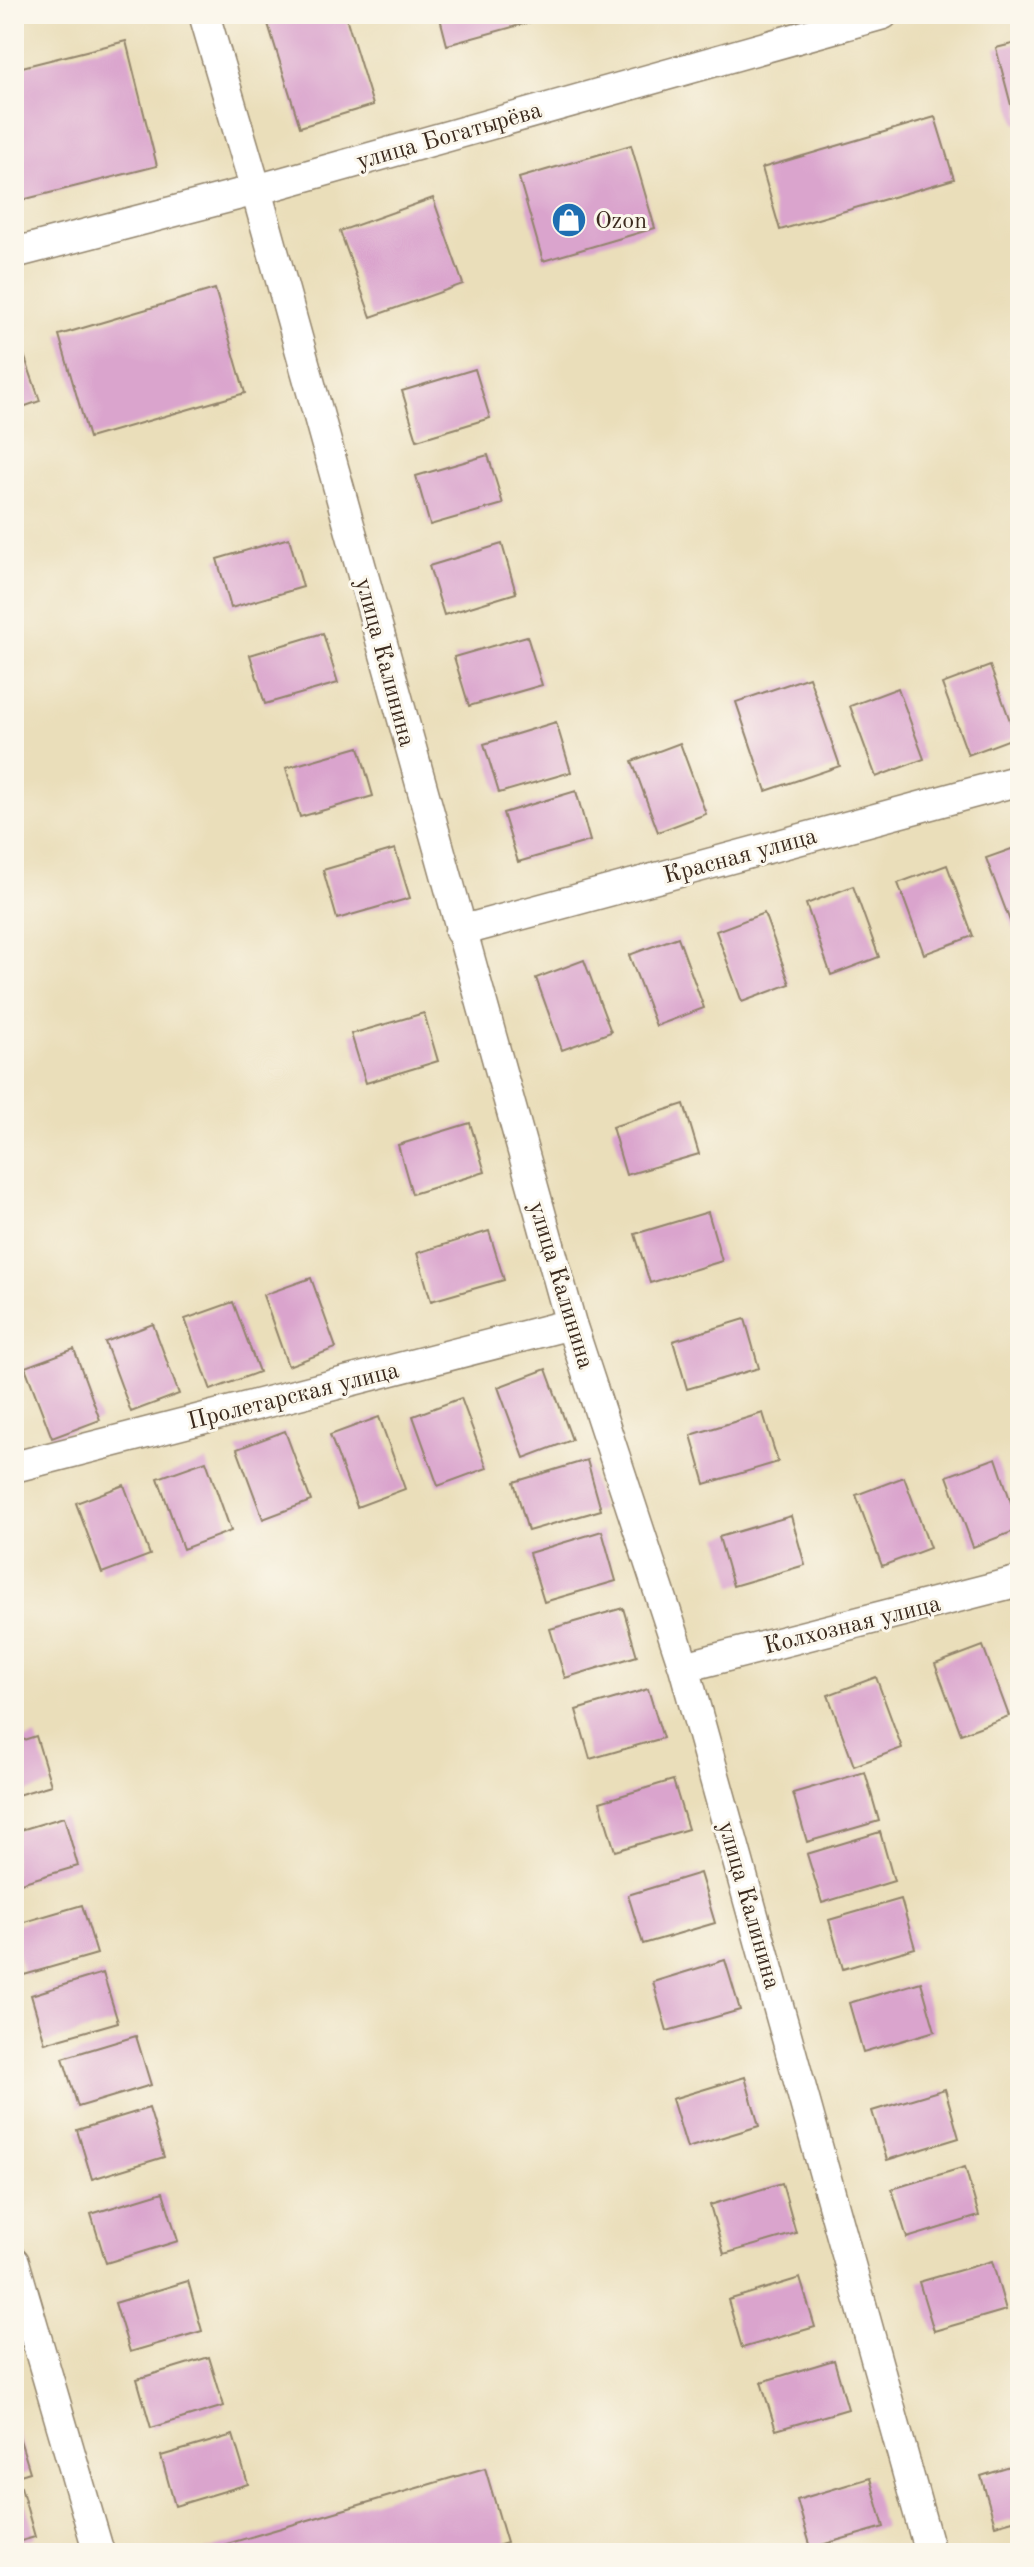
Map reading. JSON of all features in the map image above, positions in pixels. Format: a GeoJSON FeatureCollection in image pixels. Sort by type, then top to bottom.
{"type":"FeatureCollection","features":[{"type":"Feature","properties":{"kind":"street","name":"улица Калинина"},"geometry":{"type":"LineString","coordinates":[[204,14],[256,190],[571,1324],[684,1667],[930,2553]]}},
{"type":"Feature","properties":{"kind":"street","name":"улица Богатырёва"},"geometry":{"type":"LineString","coordinates":[[14,253],[256,190],[883,14]]}},
{"type":"Feature","properties":{"kind":"street","name":"Красная улица"},"geometry":{"type":"LineString","coordinates":[[460,931],[1020,780]]}},
{"type":"Feature","properties":{"kind":"street","name":"Пролетарская улица"},"geometry":{"type":"LineString","coordinates":[[14,1467],[571,1324]]}},
{"type":"Feature","properties":{"kind":"street","name":"Колхозная улица"},"geometry":{"type":"LineString","coordinates":[[684,1667],[1020,1581]]}},
{"type":"Feature","properties":{"kind":"street"},"geometry":{"type":"LineString","coordinates":[[14,2262],[99,2553]]}},
{"type":"Feature","properties":{"kind":"building"},"geometry":{"type":"Polygon","coordinates":[[[265,14],[345,14],[373,105],[300,127],[265,14]]]}},
{"type":"Feature","properties":{"kind":"building"},"geometry":{"type":"Polygon","coordinates":[[[439,14],[556,14],[556,15],[447,45],[439,14]]]}},
{"type":"Feature","properties":{"kind":"building"},"geometry":{"type":"Polygon","coordinates":[[[126,41],[157,166],[14,202],[14,69],[126,41]]]}},
{"type":"Feature","properties":{"kind":"building"},"geometry":{"type":"Polygon","coordinates":[[[1020,42],[1020,123],[1016,124],[996,48],[1020,42]]]}},
{"type":"Feature","properties":{"kind":"building"},"geometry":{"type":"Polygon","coordinates":[[[935,117],[954,179],[780,230],[762,168],[935,117]]]}},
{"type":"Feature","properties":{"kind":"building"},"geometry":{"type":"Polygon","coordinates":[[[631,145],[655,228],[543,261],[519,178],[631,145]]]}},
{"type":"Feature","properties":{"kind":"building"},"geometry":{"type":"Polygon","coordinates":[[[433,198],[463,284],[371,317],[340,231],[433,198]]]}},
{"type":"Feature","properties":{"kind":"building"},"geometry":{"type":"Polygon","coordinates":[[[215,289],[245,393],[89,438],[59,335],[215,289]]]}},
{"type":"Feature","properties":{"kind":"building"},"geometry":{"type":"Polygon","coordinates":[[[14,326],[40,401],[14,410],[14,326]]]}},
{"type":"Feature","properties":{"kind":"building"},"geometry":{"type":"Polygon","coordinates":[[[475,369],[490,418],[417,440],[402,391],[475,369]]]}},
{"type":"Feature","properties":{"kind":"building"},"geometry":{"type":"Polygon","coordinates":[[[488,455],[503,504],[430,525],[416,476],[488,455]]]}},
{"type":"Feature","properties":{"kind":"building"},"geometry":{"type":"Polygon","coordinates":[[[289,538],[303,587],[231,608],[217,559],[289,538]]]}},
{"type":"Feature","properties":{"kind":"building"},"geometry":{"type":"Polygon","coordinates":[[[502,544],[516,593],[444,615],[429,566],[502,544]]]}},
{"type":"Feature","properties":{"kind":"building"},"geometry":{"type":"Polygon","coordinates":[[[323,633],[338,683],[265,704],[250,655],[323,633]]]}},
{"type":"Feature","properties":{"kind":"building"},"geometry":{"type":"Polygon","coordinates":[[[527,636],[542,685],[469,706],[454,657],[527,636]]]}},
{"type":"Feature","properties":{"kind":"building"},"geometry":{"type":"Polygon","coordinates":[[[990,666],[1016,737],[968,755],[942,684],[990,666]]]}},
{"type":"Feature","properties":{"kind":"building"},"geometry":{"type":"Polygon","coordinates":[[[809,677],[840,766],[766,791],[736,702],[809,677]]]}},
{"type":"Feature","properties":{"kind":"building"},"geometry":{"type":"Polygon","coordinates":[[[898,688],[924,759],[876,777],[850,706],[898,688]]]}},
{"type":"Feature","properties":{"kind":"building"},"geometry":{"type":"Polygon","coordinates":[[[556,722],[571,772],[499,793],[484,744],[556,722]]]}},
{"type":"Feature","properties":{"kind":"building"},"geometry":{"type":"Polygon","coordinates":[[[680,743],[706,814],[658,832],[632,761],[680,743]]]}},
{"type":"Feature","properties":{"kind":"building"},"geometry":{"type":"Polygon","coordinates":[[[359,747],[373,796],[300,817],[286,768],[359,747]]]}},
{"type":"Feature","properties":{"kind":"building"},"geometry":{"type":"Polygon","coordinates":[[[576,791],[590,841],[518,862],[503,813],[576,791]]]}},
{"type":"Feature","properties":{"kind":"building"},"geometry":{"type":"Polygon","coordinates":[[[1020,846],[1020,926],[1013,929],[986,858],[1020,846]]]}},
{"type":"Feature","properties":{"kind":"building"},"geometry":{"type":"Polygon","coordinates":[[[395,849],[410,898],[337,919],[323,870],[395,849]]]}},
{"type":"Feature","properties":{"kind":"building"},"geometry":{"type":"Polygon","coordinates":[[[947,865],[973,936],[924,954],[898,883],[947,865]]]}},
{"type":"Feature","properties":{"kind":"building"},"geometry":{"type":"Polygon","coordinates":[[[853,886],[879,957],[831,975],[806,904],[853,886]]]}},
{"type":"Feature","properties":{"kind":"building"},"geometry":{"type":"Polygon","coordinates":[[[764,913],[790,984],[742,1002],[716,931],[764,913]]]}},
{"type":"Feature","properties":{"kind":"building"},"geometry":{"type":"Polygon","coordinates":[[[678,937],[704,1008],[656,1026],[629,955],[678,937]]]}},
{"type":"Feature","properties":{"kind":"building"},"geometry":{"type":"Polygon","coordinates":[[[584,960],[611,1032],[562,1050],[536,978],[584,960]]]}},
{"type":"Feature","properties":{"kind":"building"},"geometry":{"type":"Polygon","coordinates":[[[424,1013],[438,1061],[366,1083],[351,1034],[424,1013]]]}},
{"type":"Feature","properties":{"kind":"building"},"geometry":{"type":"Polygon","coordinates":[[[684,1104],[699,1154],[626,1175],[612,1127],[684,1104]]]}},
{"type":"Feature","properties":{"kind":"building"},"geometry":{"type":"Polygon","coordinates":[[[470,1123],[485,1172],[412,1194],[398,1145],[470,1123]]]}},
{"type":"Feature","properties":{"kind":"building"},"geometry":{"type":"Polygon","coordinates":[[[708,1212],[722,1261],[650,1283],[635,1234],[708,1212]]]}},
{"type":"Feature","properties":{"kind":"building"},"geometry":{"type":"Polygon","coordinates":[[[489,1231],[504,1280],[431,1301],[417,1253],[489,1231]]]}},
{"type":"Feature","properties":{"kind":"building"},"geometry":{"type":"Polygon","coordinates":[[[311,1278],[336,1348],[288,1366],[263,1295],[311,1278]]]}},
{"type":"Feature","properties":{"kind":"building"},"geometry":{"type":"Polygon","coordinates":[[[233,1302],[259,1372],[211,1390],[185,1319],[233,1302]]]}},
{"type":"Feature","properties":{"kind":"building"},"geometry":{"type":"Polygon","coordinates":[[[745,1319],[759,1368],[687,1389],[673,1341],[745,1319]]]}},
{"type":"Feature","properties":{"kind":"building"},"geometry":{"type":"Polygon","coordinates":[[[153,1324],[179,1394],[131,1412],[105,1342],[153,1324]]]}},
{"type":"Feature","properties":{"kind":"building"},"geometry":{"type":"Polygon","coordinates":[[[74,1349],[100,1420],[52,1438],[25,1367],[74,1349]]]}},
{"type":"Feature","properties":{"kind":"building"},"geometry":{"type":"Polygon","coordinates":[[[546,1369],[572,1440],[524,1458],[498,1387],[546,1369]]]}},
{"type":"Feature","properties":{"kind":"building"},"geometry":{"type":"Polygon","coordinates":[[[461,1398],[487,1468],[438,1486],[413,1416],[461,1398]]]}},
{"type":"Feature","properties":{"kind":"building"},"geometry":{"type":"Polygon","coordinates":[[[763,1413],[778,1462],[705,1484],[691,1435],[763,1413]]]}},
{"type":"Feature","properties":{"kind":"building"},"geometry":{"type":"Polygon","coordinates":[[[379,1417],[405,1489],[357,1507],[330,1435],[379,1417]]]}},
{"type":"Feature","properties":{"kind":"building"},"geometry":{"type":"Polygon","coordinates":[[[285,1431],[311,1501],[263,1519],[237,1449],[285,1431]]]}},
{"type":"Feature","properties":{"kind":"building"},"geometry":{"type":"Polygon","coordinates":[[[996,1458],[1020,1529],[973,1547],[947,1476],[996,1458]]]}},
{"type":"Feature","properties":{"kind":"building"},"geometry":{"type":"Polygon","coordinates":[[[587,1460],[601,1510],[528,1531],[514,1482],[587,1460]]]}},
{"type":"Feature","properties":{"kind":"building"},"geometry":{"type":"Polygon","coordinates":[[[206,1461],[231,1531],[183,1549],[158,1478],[206,1461]]]}},
{"type":"Feature","properties":{"kind":"building"},"geometry":{"type":"Polygon","coordinates":[[[904,1477],[930,1548],[882,1566],[856,1495],[904,1477]]]}},
{"type":"Feature","properties":{"kind":"building"},"geometry":{"type":"Polygon","coordinates":[[[124,1485],[150,1555],[102,1573],[76,1503],[124,1485]]]}},
{"type":"Feature","properties":{"kind":"building"},"geometry":{"type":"Polygon","coordinates":[[[791,1516],[805,1565],[733,1586],[719,1537],[791,1516]]]}},
{"type":"Feature","properties":{"kind":"building"},"geometry":{"type":"Polygon","coordinates":[[[602,1531],[616,1581],[544,1602],[529,1553],[602,1531]]]}},
{"type":"Feature","properties":{"kind":"building"},"geometry":{"type":"Polygon","coordinates":[[[623,1608],[637,1656],[565,1678],[550,1629],[623,1608]]]}},
{"type":"Feature","properties":{"kind":"building"},"geometry":{"type":"Polygon","coordinates":[[[983,1646],[1009,1716],[961,1734],[935,1664],[983,1646]]]}},
{"type":"Feature","properties":{"kind":"building"},"geometry":{"type":"Polygon","coordinates":[[[876,1677],[902,1748],[854,1766],[828,1695],[876,1677]]]}},
{"type":"Feature","properties":{"kind":"building"},"geometry":{"type":"Polygon","coordinates":[[[648,1689],[663,1738],[590,1759],[576,1710],[648,1689]]]}},
{"type":"Feature","properties":{"kind":"building"},"geometry":{"type":"Polygon","coordinates":[[[36,1736],[51,1785],[14,1796],[14,1743],[36,1736]]]}},
{"type":"Feature","properties":{"kind":"building"},"geometry":{"type":"Polygon","coordinates":[[[865,1772],[879,1821],[807,1842],[793,1793],[865,1772]]]}},
{"type":"Feature","properties":{"kind":"building"},"geometry":{"type":"Polygon","coordinates":[[[673,1780],[688,1829],[615,1851],[600,1802],[673,1780]]]}},
{"type":"Feature","properties":{"kind":"building"},"geometry":{"type":"Polygon","coordinates":[[[64,1817],[78,1866],[14,1885],[14,1832],[64,1817]]]}},
{"type":"Feature","properties":{"kind":"building"},"geometry":{"type":"Polygon","coordinates":[[[880,1832],[894,1881],[822,1903],[807,1854],[880,1832]]]}},
{"type":"Feature","properties":{"kind":"building"},"geometry":{"type":"Polygon","coordinates":[[[700,1873],[715,1923],[643,1944],[628,1895],[700,1873]]]}},
{"type":"Feature","properties":{"kind":"building"},"geometry":{"type":"Polygon","coordinates":[[[901,1899],[915,1948],[843,1969],[829,1920],[901,1899]]]}},
{"type":"Feature","properties":{"kind":"building"},"geometry":{"type":"Polygon","coordinates":[[[82,1905],[97,1954],[24,1975],[14,1941],[14,1925],[82,1905]]]}},
{"type":"Feature","properties":{"kind":"building"},"geometry":{"type":"Polygon","coordinates":[[[725,1960],[740,2010],[667,2031],[653,1982],[725,1960]]]}},
{"type":"Feature","properties":{"kind":"building"},"geometry":{"type":"Polygon","coordinates":[[[103,1973],[118,2022],[45,2043],[31,1995],[103,1973]]]}},
{"type":"Feature","properties":{"kind":"building"},"geometry":{"type":"Polygon","coordinates":[[[921,1982],[935,2031],[863,2052],[849,2003],[921,1982]]]}},
{"type":"Feature","properties":{"kind":"building"},"geometry":{"type":"Polygon","coordinates":[[[136,2036],[151,2085],[78,2107],[63,2058],[136,2036]]]}},
{"type":"Feature","properties":{"kind":"building"},"geometry":{"type":"Polygon","coordinates":[[[745,2077],[759,2126],[687,2148],[672,2099],[745,2077]]]}},
{"type":"Feature","properties":{"kind":"building"},"geometry":{"type":"Polygon","coordinates":[[[945,2089],[959,2138],[887,2160],[872,2111],[945,2089]]]}},
{"type":"Feature","properties":{"kind":"building"},"geometry":{"type":"Polygon","coordinates":[[[149,2108],[164,2157],[92,2179],[77,2130],[149,2108]]]}},
{"type":"Feature","properties":{"kind":"building"},"geometry":{"type":"Polygon","coordinates":[[[965,2167],[979,2216],[907,2238],[892,2189],[965,2167]]]}},
{"type":"Feature","properties":{"kind":"building"},"geometry":{"type":"Polygon","coordinates":[[[782,2183],[796,2233],[724,2254],[710,2205],[782,2183]]]}},
{"type":"Feature","properties":{"kind":"building"},"geometry":{"type":"Polygon","coordinates":[[[163,2192],[178,2241],[106,2263],[91,2214],[163,2192]]]}},
{"type":"Feature","properties":{"kind":"building"},"geometry":{"type":"Polygon","coordinates":[[[992,2261],[1006,2310],[934,2331],[919,2282],[992,2261]]]}},
{"type":"Feature","properties":{"kind":"building"},"geometry":{"type":"Polygon","coordinates":[[[800,2278],[815,2327],[742,2348],[728,2300],[800,2278]]]}},
{"type":"Feature","properties":{"kind":"building"},"geometry":{"type":"Polygon","coordinates":[[[188,2281],[202,2331],[130,2352],[115,2303],[188,2281]]]}},
{"type":"Feature","properties":{"kind":"building"},"geometry":{"type":"Polygon","coordinates":[[[209,2357],[224,2406],[151,2428],[137,2379],[209,2357]]]}},
{"type":"Feature","properties":{"kind":"building"},"geometry":{"type":"Polygon","coordinates":[[[834,2360],[848,2409],[776,2430],[761,2382],[834,2360]]]}},
{"type":"Feature","properties":{"kind":"building"},"geometry":{"type":"Polygon","coordinates":[[[14,2420],[30,2472],[14,2477],[14,2420]]]}},
{"type":"Feature","properties":{"kind":"building"},"geometry":{"type":"Polygon","coordinates":[[[233,2435],[248,2484],[175,2506],[161,2456],[233,2435]]]}},
{"type":"Feature","properties":{"kind":"building"},"geometry":{"type":"Polygon","coordinates":[[[1020,2464],[1020,2518],[995,2525],[981,2476],[1020,2464]]]}},
{"type":"Feature","properties":{"kind":"building"},"geometry":{"type":"Polygon","coordinates":[[[485,2468],[507,2543],[473,2553],[196,2553],[485,2468]]]}},
{"type":"Feature","properties":{"kind":"building"},"geometry":{"type":"Polygon","coordinates":[[[870,2478],[884,2527],[811,2548],[797,2500],[870,2478]]]}},
{"type":"Feature","properties":{"kind":"building"},"geometry":{"type":"Polygon","coordinates":[[[21,2487],[35,2537],[14,2543],[14,2489],[21,2487]]]}},
{"type":"Feature","properties":{"kind":"place","name":"Ozon"},"geometry":{"type":"Point","coordinates":[569,220]}}]}
